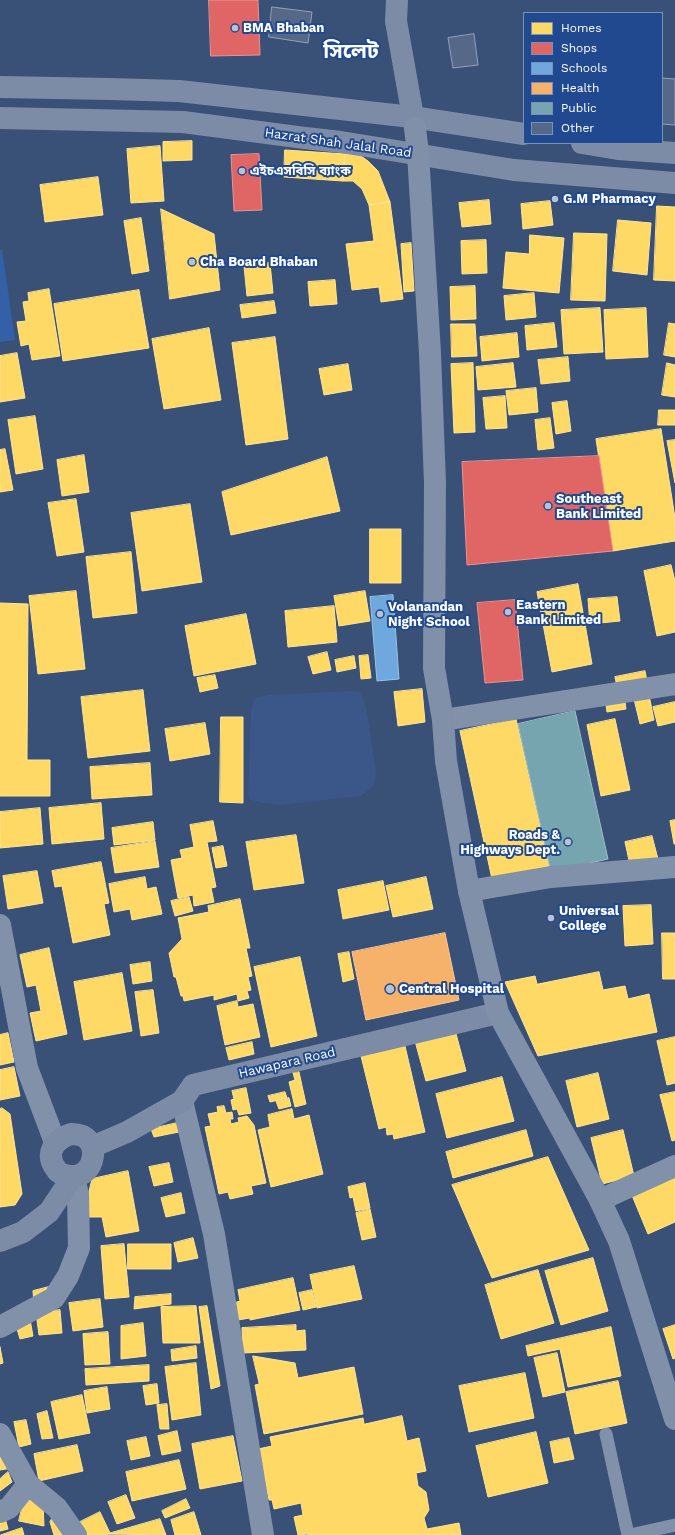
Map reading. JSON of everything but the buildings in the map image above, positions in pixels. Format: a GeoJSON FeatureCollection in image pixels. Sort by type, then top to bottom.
{"type":"FeatureCollection","features":[{"type":"Feature","properties":{"kind":"main road"},"geometry":{"type":"LineString","coordinates":[[387,0],[397,10],[418,153],[430,353],[434,482],[434,668],[443,720],[446,761],[469,891],[498,1013],[600,1200],[619,1240],[675,1419]]}},
{"type":"Feature","properties":{"kind":"main road"},"geometry":{"type":"LineString","coordinates":[[0,87],[110,88],[180,91],[413,122],[523,134]]}},
{"type":"Feature","properties":{"kind":"main road"},"geometry":{"type":"LineString","coordinates":[[106,120],[110,88]]}},
{"type":"Feature","properties":{"kind":"main road","name":"Hazrat Shah Jalal Road"},"geometry":{"type":"LineString","coordinates":[[0,118],[183,122],[418,153],[514,170],[675,183]]}},
{"type":"Feature","properties":{"kind":"main road"},"geometry":{"type":"LineString","coordinates":[[588,144],[618,149],[675,153]]}},
{"type":"Feature","properties":{"kind":"main road","name":"Hawapara Road"},"geometry":{"type":"LineString","coordinates":[[92,1147],[127,1132],[182,1101],[193,1085],[498,1013]]}},
{"type":"Feature","properties":{"kind":"main road"},"geometry":{"type":"LineString","coordinates":[[71,1134],[84,1136],[92,1147],[93,1160],[84,1172],[74,1176],[61,1174],[52,1162],[51,1154],[55,1142],[63,1136],[71,1134]]}},
{"type":"Feature","properties":{"kind":"main road"},"geometry":{"type":"LineString","coordinates":[[0,1241],[23,1232],[49,1212],[74,1176]]}},
{"type":"Feature","properties":{"kind":"street"},"geometry":{"type":"LineString","coordinates":[[443,720],[675,684]]}},
{"type":"Feature","properties":{"kind":"street"},"geometry":{"type":"LineString","coordinates":[[469,891],[551,877],[675,867]]}},
{"type":"Feature","properties":{"kind":"street"},"geometry":{"type":"LineString","coordinates":[[0,925],[27,1068],[55,1142]]}},
{"type":"Feature","properties":{"kind":"street"},"geometry":{"type":"LineString","coordinates":[[182,1101],[214,1234],[263,1535]]}},
{"type":"Feature","properties":{"kind":"street"},"geometry":{"type":"LineString","coordinates":[[600,1200],[675,1166]]}},
{"type":"Feature","properties":{"kind":"street"},"geometry":{"type":"LineString","coordinates":[[0,1327],[54,1298],[68,1276],[79,1248],[78,1194],[74,1176]]}},
{"type":"Feature","properties":{"kind":"street"},"geometry":{"type":"LineString","coordinates":[[0,1434],[28,1484],[57,1508],[76,1535]]}},
{"type":"Feature","properties":{"kind":"street"},"geometry":{"type":"LineString","coordinates":[[0,1512],[9,1508],[28,1484]]}},
{"type":"Feature","properties":{"kind":"lane"},"geometry":{"type":"LineString","coordinates":[[606,1434],[629,1535],[675,1525]]}},
{"type":"Feature","properties":{"kind":"shaded area"},"geometry":{"type":"Polygon","coordinates":[[[2,249],[15,340],[0,342],[0,250],[2,249]]]}},
{"type":"Feature","properties":{"kind":"shaded area"},"geometry":{"type":"Polygon","coordinates":[[[351,691],[360,692],[366,707],[376,772],[374,785],[361,796],[280,805],[251,800],[248,794],[251,712],[253,702],[256,698],[269,695],[351,691]]]}},
{"type":"Feature","properties":{"kind":"place","name":"BMA Bhaban"},"geometry":{"type":"Point","coordinates":[235,28]}},
{"type":"Feature","properties":{"kind":"place","name":"এইচএসবিসি ব্যাংক"},"geometry":{"type":"Point","coordinates":[242,171]}},
{"type":"Feature","properties":{"kind":"place","name":"G.M Pharmacy"},"geometry":{"type":"Point","coordinates":[555,199]}},
{"type":"Feature","properties":{"kind":"place","name":"Cha Board Bhaban"},"geometry":{"type":"Point","coordinates":[192,262]}},
{"type":"Feature","properties":{"kind":"place","name":"Southeast Bank Limited"},"geometry":{"type":"Point","coordinates":[548,506]}},
{"type":"Feature","properties":{"kind":"place","name":"Eastern Bank Limited"},"geometry":{"type":"Point","coordinates":[508,612]}},
{"type":"Feature","properties":{"kind":"place","name":"Volanandan Night School"},"geometry":{"type":"Point","coordinates":[380,614]}},
{"type":"Feature","properties":{"kind":"place","name":"Roads & Highways Dept."},"geometry":{"type":"Point","coordinates":[568,842]}},
{"type":"Feature","properties":{"kind":"place","name":"Universal College"},"geometry":{"type":"Point","coordinates":[551,918]}},
{"type":"Feature","properties":{"kind":"place","name":"Central Hospital"},"geometry":{"type":"Point","coordinates":[390,989]}},
{"type":"Feature","properties":{"kind":"district","name":"সিলেট"},"geometry":{"type":"Point","coordinates":[351,52]}}]}
